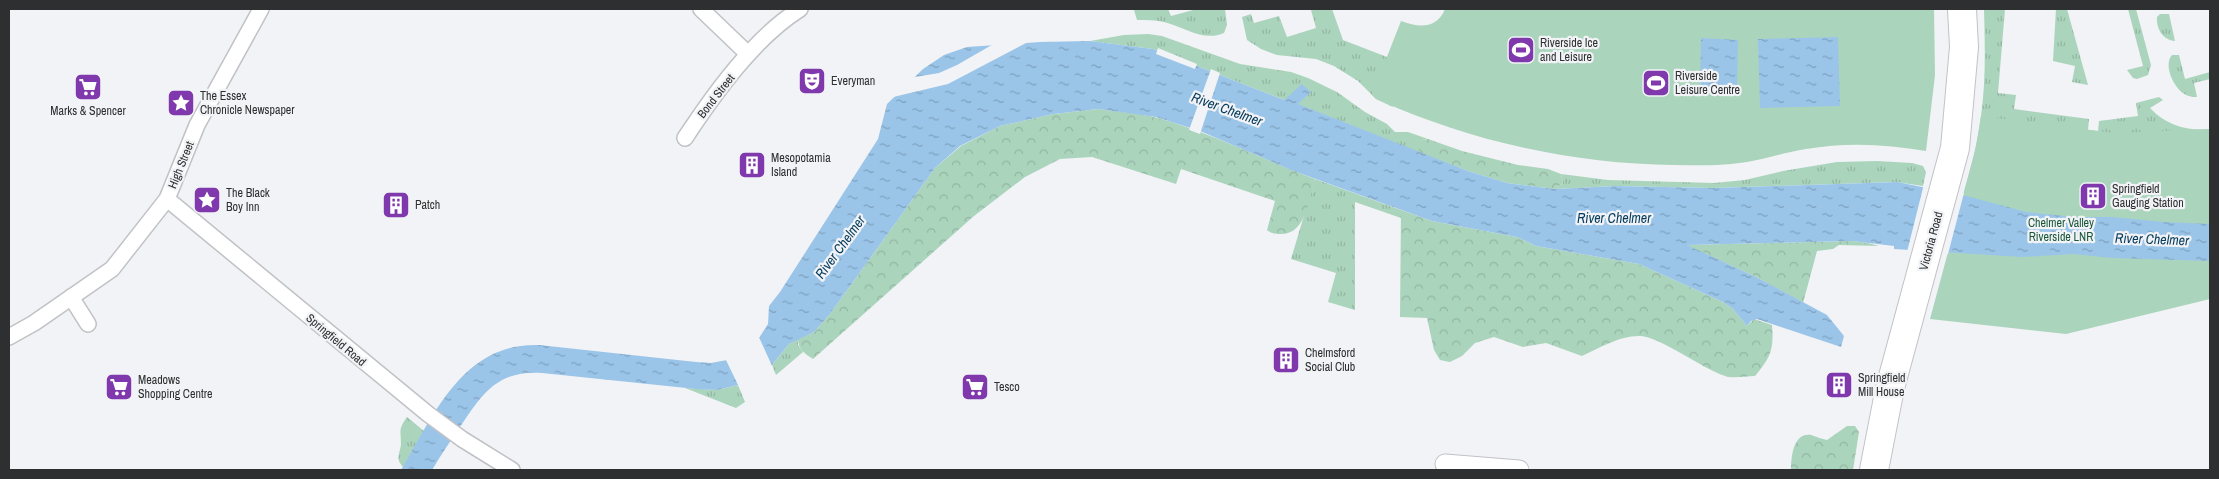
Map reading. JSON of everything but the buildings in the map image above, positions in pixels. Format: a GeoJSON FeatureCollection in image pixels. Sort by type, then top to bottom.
{"type":"FeatureCollection","features":[{"type":"Feature","properties":{"kind":"main road","name":"Victoria Road"},"geometry":{"type":"LineString","coordinates":[[1874,470],[1890,388],[1955,148],[1964,47],[1962,9]]}},
{"type":"Feature","properties":{"kind":"street","name":"High Street"},"geometry":{"type":"LineString","coordinates":[[9,337],[34,323],[112,269],[167,199],[198,125],[261,9]]}},
{"type":"Feature","properties":{"kind":"street"},"geometry":{"type":"LineString","coordinates":[[701,9],[748,54]]}},
{"type":"Feature","properties":{"kind":"street","name":"Bond Street"},"geometry":{"type":"LineString","coordinates":[[685,138],[748,54],[783,20],[800,9]]}},
{"type":"Feature","properties":{"kind":"street","name":"Springfield Road"},"geometry":{"type":"LineString","coordinates":[[167,199],[428,414],[457,436],[512,470]]}},
{"type":"Feature","properties":{"kind":"street"},"geometry":{"type":"LineString","coordinates":[[72,297],[88,324]]}},
{"type":"Feature","properties":{"kind":"street"},"geometry":{"type":"LineString","coordinates":[[1445,464],[1519,470]]}},
{"type":"Feature","properties":{"kind":"green space"},"geometry":{"type":"Polygon","coordinates":[[[1168,9],[1171,16],[1197,9],[1225,9],[1227,25],[1224,33],[1209,36],[1201,35],[1164,22],[1137,20],[1134,10],[1168,9]]]}},
{"type":"Feature","properties":{"kind":"green space"},"geometry":{"type":"Polygon","coordinates":[[[1332,9],[1343,40],[1387,57],[1393,107],[1376,99],[1358,81],[1334,66],[1316,59],[1277,55],[1261,49],[1247,40],[1242,17],[1251,14],[1254,23],[1279,16],[1287,37],[1316,28],[1311,10],[1332,9]]]}},
{"type":"Feature","properties":{"kind":"green space","name":"Riverside Leisure Centre"},"geometry":{"type":"Polygon","coordinates":[[[1445,9],[1934,9],[1935,75],[1926,151],[1881,145],[1851,145],[1806,149],[1724,165],[1636,164],[1560,155],[1485,138],[1448,127],[1376,99],[1372,95],[1401,21],[1414,25],[1427,25],[1442,16],[1445,9]]]}},
{"type":"Feature","properties":{"kind":"green space"},"geometry":{"type":"Polygon","coordinates":[[[1984,9],[2005,9],[1998,93],[2016,95],[2014,109],[2089,119],[2088,130],[2098,131],[2099,121],[2138,116],[2136,103],[2159,97],[2163,100],[2150,108],[2163,119],[2185,128],[2210,129],[1963,195],[1976,146],[1983,103],[1985,62],[1984,9]]]}},
{"type":"Feature","properties":{"kind":"green space"},"geometry":{"type":"Polygon","coordinates":[[[2056,9],[2067,9],[2088,85],[2072,82],[2075,66],[2053,61],[2056,9]]]}},
{"type":"Feature","properties":{"kind":"green space"},"geometry":{"type":"Polygon","coordinates":[[[2128,9],[2136,9],[2151,65],[2148,75],[2137,79],[2133,78],[2127,70],[2143,66],[2128,9]]]}},
{"type":"Feature","properties":{"kind":"green space"},"geometry":{"type":"Polygon","coordinates":[[[2160,14],[2169,14],[2175,41],[2167,39],[2159,30],[2157,17],[2160,14]]]}},
{"type":"Feature","properties":{"kind":"green space"},"geometry":{"type":"Polygon","coordinates":[[[1148,34],[1162,36],[1240,64],[1291,72],[1308,78],[1337,92],[1365,112],[1387,124],[1395,132],[1408,132],[1428,139],[1422,140],[1418,146],[1420,153],[1297,104],[1310,93],[1284,100],[1153,49],[1090,41],[1124,35],[1148,34]]]}},
{"type":"Feature","properties":{"kind":"green space"},"geometry":{"type":"Polygon","coordinates":[[[2172,55],[2179,55],[2185,79],[2210,72],[2210,79],[2194,83],[2197,97],[2184,94],[2175,85],[2169,66],[2169,60],[2172,55]]]}},
{"type":"Feature","properties":{"kind":"green space"},"geometry":{"type":"Polygon","coordinates":[[[1098,109],[1151,116],[1178,124],[1315,179],[1309,204],[1302,221],[1297,228],[1290,232],[1282,234],[1272,233],[1267,230],[1275,201],[1181,169],[1176,184],[1092,157],[1060,159],[1025,177],[974,216],[813,359],[802,351],[798,339],[814,332],[830,314],[935,168],[961,146],[1000,126],[1053,114],[1098,109]]]}},
{"type":"Feature","properties":{"kind":"green space","name":"Chelmer Valley Riverside LNR"},"geometry":{"type":"Polygon","coordinates":[[[1981,116],[2114,133],[2210,129],[2210,299],[2066,334],[1930,319],[1975,152],[1981,116]]]}},
{"type":"Feature","properties":{"kind":"green space"},"geometry":{"type":"Polygon","coordinates":[[[1428,139],[1462,151],[1518,165],[1548,169],[1561,174],[1563,183],[1555,189],[1507,183],[1468,171],[1420,153],[1417,146],[1422,140],[1428,139]]]}},
{"type":"Feature","properties":{"kind":"green space"},"geometry":{"type":"Polygon","coordinates":[[[1877,161],[1912,163],[1923,166],[1926,172],[1923,186],[1896,182],[1714,188],[1615,186],[1555,189],[1563,183],[1561,174],[1608,180],[1714,183],[1745,180],[1783,171],[1837,162],[1877,161]]]}},
{"type":"Feature","properties":{"kind":"green space"},"geometry":{"type":"Polygon","coordinates":[[[1315,179],[1401,210],[1401,218],[1355,202],[1355,310],[1328,302],[1336,273],[1291,259],[1315,179]]]}},
{"type":"Feature","properties":{"kind":"green space"},"geometry":{"type":"Polygon","coordinates":[[[1401,210],[1432,221],[1517,237],[1536,246],[1639,264],[1723,302],[1733,309],[1747,326],[1754,319],[1772,325],[1772,347],[1768,358],[1755,376],[1728,377],[1715,372],[1660,342],[1641,336],[1633,336],[1618,340],[1582,356],[1546,343],[1523,347],[1494,337],[1475,343],[1462,356],[1450,362],[1440,360],[1434,350],[1427,318],[1400,317],[1401,210]]]}},
{"type":"Feature","properties":{"kind":"green space"},"geometry":{"type":"Polygon","coordinates":[[[1852,241],[1879,246],[1839,245],[1833,249],[1817,251],[1803,303],[1758,278],[1686,245],[1852,241]]]}},
{"type":"Feature","properties":{"kind":"green space"},"geometry":{"type":"Polygon","coordinates":[[[798,339],[798,345],[803,352],[776,375],[772,365],[789,344],[798,339]]]}},
{"type":"Feature","properties":{"kind":"green space"},"geometry":{"type":"Polygon","coordinates":[[[738,385],[745,402],[736,408],[685,388],[717,390],[738,385]]]}},
{"type":"Feature","properties":{"kind":"green space"},"geometry":{"type":"Polygon","coordinates":[[[407,417],[424,431],[403,467],[399,458],[401,430],[407,417]]]}},
{"type":"Feature","properties":{"kind":"green space"},"geometry":{"type":"Polygon","coordinates":[[[1847,426],[1855,426],[1859,432],[1853,470],[1791,470],[1794,447],[1800,438],[1805,435],[1811,435],[1827,440],[1847,426]]]}},
{"type":"Feature","properties":{"kind":"water"},"geometry":{"type":"Polygon","coordinates":[[[1838,37],[1840,106],[1760,108],[1758,39],[1838,37]]]}},
{"type":"Feature","properties":{"kind":"water"},"geometry":{"type":"Polygon","coordinates":[[[1701,38],[1738,40],[1737,90],[1700,89],[1701,38]]]}},
{"type":"Feature","properties":{"kind":"water","name":"River Chelmer"},"geometry":{"type":"Polygon","coordinates":[[[1090,41],[1153,49],[1284,100],[1302,84],[1311,92],[1298,104],[1468,171],[1507,183],[1555,189],[1615,186],[1714,188],[1897,182],[1963,195],[2026,212],[2074,217],[2112,217],[2210,224],[2210,261],[2112,258],[2074,254],[2022,257],[1894,249],[1894,246],[1852,241],[1687,245],[1758,278],[1827,315],[1844,336],[1841,347],[1757,319],[1751,321],[1747,326],[1733,309],[1723,302],[1639,264],[1536,246],[1517,237],[1432,221],[1291,170],[1200,131],[1156,117],[1098,109],[1053,114],[1000,126],[960,146],[935,168],[830,314],[814,332],[789,344],[772,365],[738,385],[717,390],[542,373],[515,375],[496,384],[479,400],[432,470],[401,470],[439,405],[454,386],[471,369],[490,356],[513,347],[539,345],[711,363],[727,360],[759,338],[768,324],[769,306],[780,292],[878,139],[887,104],[923,69],[944,55],[967,47],[1090,41]]]}},
{"type":"Feature","properties":{"kind":"pier"},"geometry":{"type":"Polygon","coordinates":[[[1022,41],[1026,43],[948,84],[889,98],[909,78],[939,73],[997,42],[1022,41]]]}},
{"type":"Feature","properties":{"kind":"pier"},"geometry":{"type":"Polygon","coordinates":[[[1158,48],[1197,64],[1195,69],[1156,54],[1158,48]]]}},
{"type":"Feature","properties":{"kind":"pier"},"geometry":{"type":"Polygon","coordinates":[[[1211,69],[1220,73],[1200,134],[1189,130],[1211,69]]]}},
{"type":"Feature","properties":{"kind":"pier"},"geometry":{"type":"Polygon","coordinates":[[[1924,184],[1964,193],[1948,254],[1907,252],[1924,184]]]}},
{"type":"Feature","properties":{"kind":"pier"},"geometry":{"type":"Polygon","coordinates":[[[758,335],[773,368],[739,387],[725,358],[758,335]]]}},
{"type":"Feature","properties":{"kind":"place","name":"Riverside Ice and Leisure"},"geometry":{"type":"Point","coordinates":[1521,50]}},
{"type":"Feature","properties":{"kind":"place","name":"Everyman"},"geometry":{"type":"Point","coordinates":[812,81]}},
{"type":"Feature","properties":{"kind":"place","name":"Riverside Leisure Centre"},"geometry":{"type":"Point","coordinates":[1656,83]}},
{"type":"Feature","properties":{"kind":"place","name":"Marks & Spencer"},"geometry":{"type":"Point","coordinates":[88,87]}},
{"type":"Feature","properties":{"kind":"place","name":"The Essex Chronicle Newspaper"},"geometry":{"type":"Point","coordinates":[181,103]}},
{"type":"Feature","properties":{"kind":"place","name":"Mesopotamia Island"},"geometry":{"type":"Point","coordinates":[752,165]}},
{"type":"Feature","properties":{"kind":"place","name":"Springfield Gauging Station"},"geometry":{"type":"Point","coordinates":[2093,196]}},
{"type":"Feature","properties":{"kind":"place","name":"The Black Boy Inn"},"geometry":{"type":"Point","coordinates":[207,200]}},
{"type":"Feature","properties":{"kind":"place","name":"Patch"},"geometry":{"type":"Point","coordinates":[396,205]}},
{"type":"Feature","properties":{"kind":"place","name":"Chelmsford Social Club"},"geometry":{"type":"Point","coordinates":[1286,360]}},
{"type":"Feature","properties":{"kind":"place","name":"Springfield Mill House"},"geometry":{"type":"Point","coordinates":[1839,385]}},
{"type":"Feature","properties":{"kind":"place","name":"Meadows Shopping Centre"},"geometry":{"type":"Point","coordinates":[119,387]}},
{"type":"Feature","properties":{"kind":"place","name":"Tesco"},"geometry":{"type":"Point","coordinates":[975,387]}}]}
